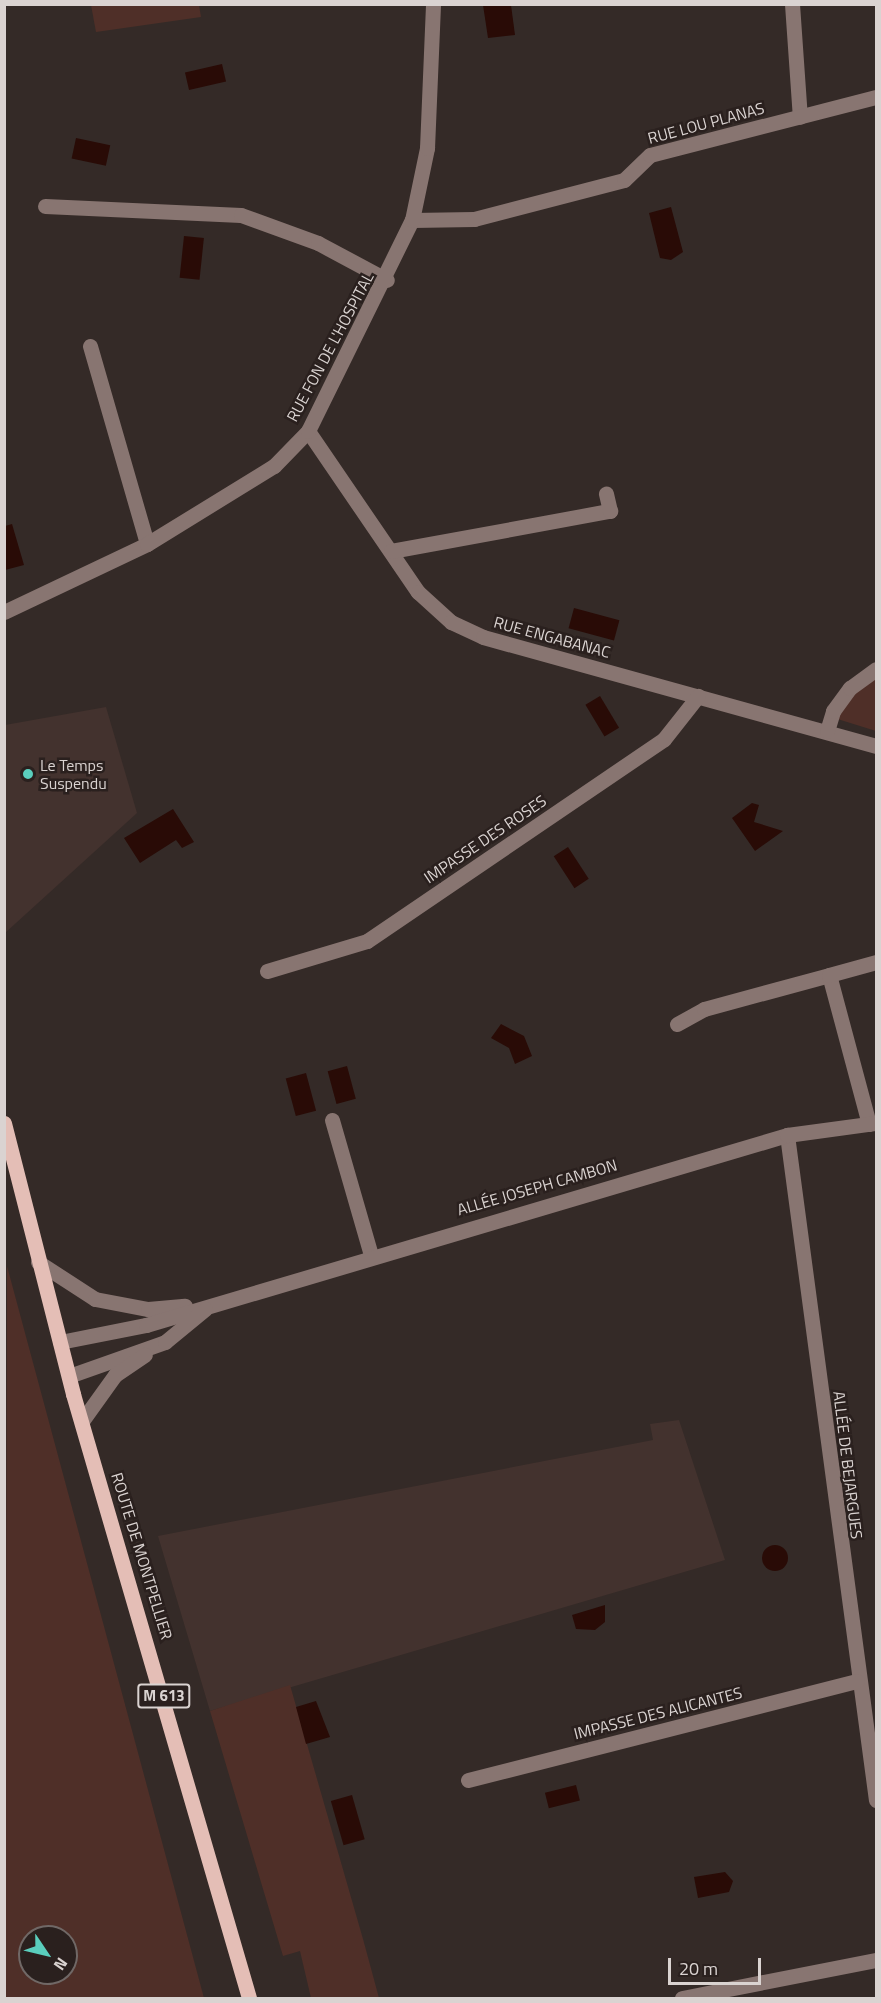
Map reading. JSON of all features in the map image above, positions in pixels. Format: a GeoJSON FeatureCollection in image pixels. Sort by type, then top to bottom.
{"type":"FeatureCollection","features":[{"type":"Feature","properties":{"kind":"main road","name":"ROUTE DE MONTPELLIER"},"geometry":{"type":"LineString","coordinates":[[4,1124],[69,1377],[249,1998]]}},
{"type":"Feature","properties":{"kind":"street","name":"RUE FON DE L'HOSPITAL"},"geometry":{"type":"LineString","coordinates":[[4,612],[147,544],[274,466],[308,431],[387,280],[412,220],[427,148],[433,4]]}},
{"type":"Feature","properties":{"kind":"street"},"geometry":{"type":"LineString","coordinates":[[792,4],[800,117]]}},
{"type":"Feature","properties":{"kind":"street","name":"RUE LOU PLANAS"},"geometry":{"type":"LineString","coordinates":[[412,220],[474,219],[624,180],[650,155],[876,97]]}},
{"type":"Feature","properties":{"kind":"street"},"geometry":{"type":"LineString","coordinates":[[45,206],[241,215],[318,243],[387,280]]}},
{"type":"Feature","properties":{"kind":"street"},"geometry":{"type":"LineString","coordinates":[[90,346],[147,544]]}},
{"type":"Feature","properties":{"kind":"street","name":"RUE ENGABANAC"},"geometry":{"type":"LineString","coordinates":[[308,431],[418,592],[451,622],[483,637],[876,746]]}},
{"type":"Feature","properties":{"kind":"street"},"geometry":{"type":"LineString","coordinates":[[391,551],[610,511],[606,493]]}},
{"type":"Feature","properties":{"kind":"street"},"geometry":{"type":"LineString","coordinates":[[827,731],[833,711],[850,687],[876,669]]}},
{"type":"Feature","properties":{"kind":"street","name":"IMPASSE DES ROSES"},"geometry":{"type":"LineString","coordinates":[[267,971],[367,941],[664,739],[698,696]]}},
{"type":"Feature","properties":{"kind":"street"},"geometry":{"type":"LineString","coordinates":[[677,1024],[704,1009],[876,962]]}},
{"type":"Feature","properties":{"kind":"street"},"geometry":{"type":"LineString","coordinates":[[829,975],[872,1123]]}},
{"type":"Feature","properties":{"kind":"street"},"geometry":{"type":"LineString","coordinates":[[332,1120],[371,1255]]}},
{"type":"Feature","properties":{"kind":"street","name":"ALLÉE JOSEPH CAMBON"},"geometry":{"type":"LineString","coordinates":[[60,1342],[146,1325],[371,1255],[787,1135],[872,1123]]}},
{"type":"Feature","properties":{"kind":"street","name":"ALLÉE DE BEJARGUES"},"geometry":{"type":"LineString","coordinates":[[787,1135],[857,1681],[876,1800]]}},
{"type":"Feature","properties":{"kind":"street","name":"ALLÉE JOSEPH CAMBON"},"geometry":{"type":"LineString","coordinates":[[38,1262],[96,1299],[148,1309],[212,1303]]}},
{"type":"Feature","properties":{"kind":"street","name":"ALLÉE JOSEPH CAMBON"},"geometry":{"type":"LineString","coordinates":[[82,1421],[115,1375],[165,1342],[212,1303]]}},
{"type":"Feature","properties":{"kind":"street","name":"ALLÉE JOSEPH CAMBON"},"geometry":{"type":"LineString","coordinates":[[69,1377],[165,1342]]}},
{"type":"Feature","properties":{"kind":"street","name":"IMPASSE DES ALICANTES"},"geometry":{"type":"LineString","coordinates":[[468,1780],[857,1681]]}},
{"type":"Feature","properties":{"kind":"street"},"geometry":{"type":"LineString","coordinates":[[682,1998],[876,1959]]}},
{"type":"Feature","properties":{"kind":"shaded area"},"geometry":{"type":"Polygon","coordinates":[[[91,5],[199,5],[201,17],[96,32],[91,5]]]}},
{"type":"Feature","properties":{"kind":"shaded area"},"geometry":{"type":"Polygon","coordinates":[[[483,5],[511,5],[515,35],[488,38],[483,5]]]}},
{"type":"Feature","properties":{"kind":"shaded area"},"geometry":{"type":"Polygon","coordinates":[[[222,64],[226,82],[189,90],[185,73],[222,64]]]}},
{"type":"Feature","properties":{"kind":"shaded area"},"geometry":{"type":"Polygon","coordinates":[[[76,138],[110,145],[106,166],[72,159],[76,138]]]}},
{"type":"Feature","properties":{"kind":"shaded area"},"geometry":{"type":"Polygon","coordinates":[[[671,207],[683,252],[671,260],[660,258],[649,213],[671,207]]]}},
{"type":"Feature","properties":{"kind":"shaded area"},"geometry":{"type":"Polygon","coordinates":[[[184,236],[204,238],[200,280],[180,278],[184,236]]]}},
{"type":"Feature","properties":{"kind":"shaded area"},"geometry":{"type":"Polygon","coordinates":[[[12,524],[24,565],[5,570],[5,526],[12,524]]]}},
{"type":"Feature","properties":{"kind":"shaded area"},"geometry":{"type":"Polygon","coordinates":[[[574,608],[619,620],[614,640],[569,628],[574,608]]]}},
{"type":"Feature","properties":{"kind":"shaded area"},"geometry":{"type":"Polygon","coordinates":[[[876,669],[876,731],[831,717],[876,669]]]}},
{"type":"Feature","properties":{"kind":"shaded area"},"geometry":{"type":"Polygon","coordinates":[[[600,696],[619,728],[604,736],[585,705],[600,696]]]}},
{"type":"Feature","properties":{"kind":"shaded area"},"geometry":{"type":"Polygon","coordinates":[[[106,707],[137,813],[5,933],[5,725],[106,707]]]}},
{"type":"Feature","properties":{"kind":"shaded area"},"geometry":{"type":"Polygon","coordinates":[[[752,803],[759,805],[754,822],[783,831],[755,851],[732,818],[752,803]]]}},
{"type":"Feature","properties":{"kind":"shaded area"},"geometry":{"type":"Polygon","coordinates":[[[173,809],[194,842],[182,848],[176,840],[140,863],[124,838],[173,809]]]}},
{"type":"Feature","properties":{"kind":"shaded area"},"geometry":{"type":"Polygon","coordinates":[[[568,847],[589,879],[574,888],[554,856],[568,847]]]}},
{"type":"Feature","properties":{"kind":"shaded area"},"geometry":{"type":"Polygon","coordinates":[[[501,1024],[524,1036],[532,1056],[515,1064],[509,1048],[491,1038],[501,1024]]]}},
{"type":"Feature","properties":{"kind":"shaded area"},"geometry":{"type":"Polygon","coordinates":[[[347,1066],[356,1099],[336,1104],[328,1071],[347,1066]]]}},
{"type":"Feature","properties":{"kind":"shaded area"},"geometry":{"type":"Polygon","coordinates":[[[306,1073],[316,1111],[296,1116],[286,1078],[306,1073]]]}},
{"type":"Feature","properties":{"kind":"shaded area"},"geometry":{"type":"Polygon","coordinates":[[[7,1266],[204,1998],[5,1998],[7,1266]]]}},
{"type":"Feature","properties":{"kind":"shaded area"},"geometry":{"type":"Polygon","coordinates":[[[679,1420],[725,1560],[210,1711],[158,1536],[653,1440],[650,1424],[679,1420]]]}},
{"type":"Feature","properties":{"kind":"shaded area"},"geometry":{"type":"Polygon","coordinates":[[[775,1545],[784,1549],[788,1558],[784,1567],[775,1571],[766,1567],[762,1558],[766,1549],[775,1545]]]}},
{"type":"Feature","properties":{"kind":"shaded area"},"geometry":{"type":"Polygon","coordinates":[[[605,1605],[605,1622],[595,1630],[576,1629],[572,1615],[605,1605]]]}},
{"type":"Feature","properties":{"kind":"shaded area"},"geometry":{"type":"Polygon","coordinates":[[[290,1685],[379,1998],[311,1998],[300,1951],[283,1956],[210,1711],[290,1685]]]}},
{"type":"Feature","properties":{"kind":"shaded area"},"geometry":{"type":"Polygon","coordinates":[[[316,1701],[330,1737],[306,1744],[296,1707],[316,1701]]]}},
{"type":"Feature","properties":{"kind":"shaded area"},"geometry":{"type":"Polygon","coordinates":[[[576,1785],[580,1801],[549,1808],[545,1793],[576,1785]]]}},
{"type":"Feature","properties":{"kind":"shaded area"},"geometry":{"type":"Polygon","coordinates":[[[352,1795],[365,1839],[344,1845],[331,1801],[352,1795]]]}},
{"type":"Feature","properties":{"kind":"shaded area"},"geometry":{"type":"Polygon","coordinates":[[[725,1872],[733,1881],[729,1892],[698,1898],[694,1877],[725,1872]]]}},
{"type":"Feature","properties":{"kind":"place","name":"Le Temps Suspendu"},"geometry":{"type":"Point","coordinates":[28,774]}}]}
